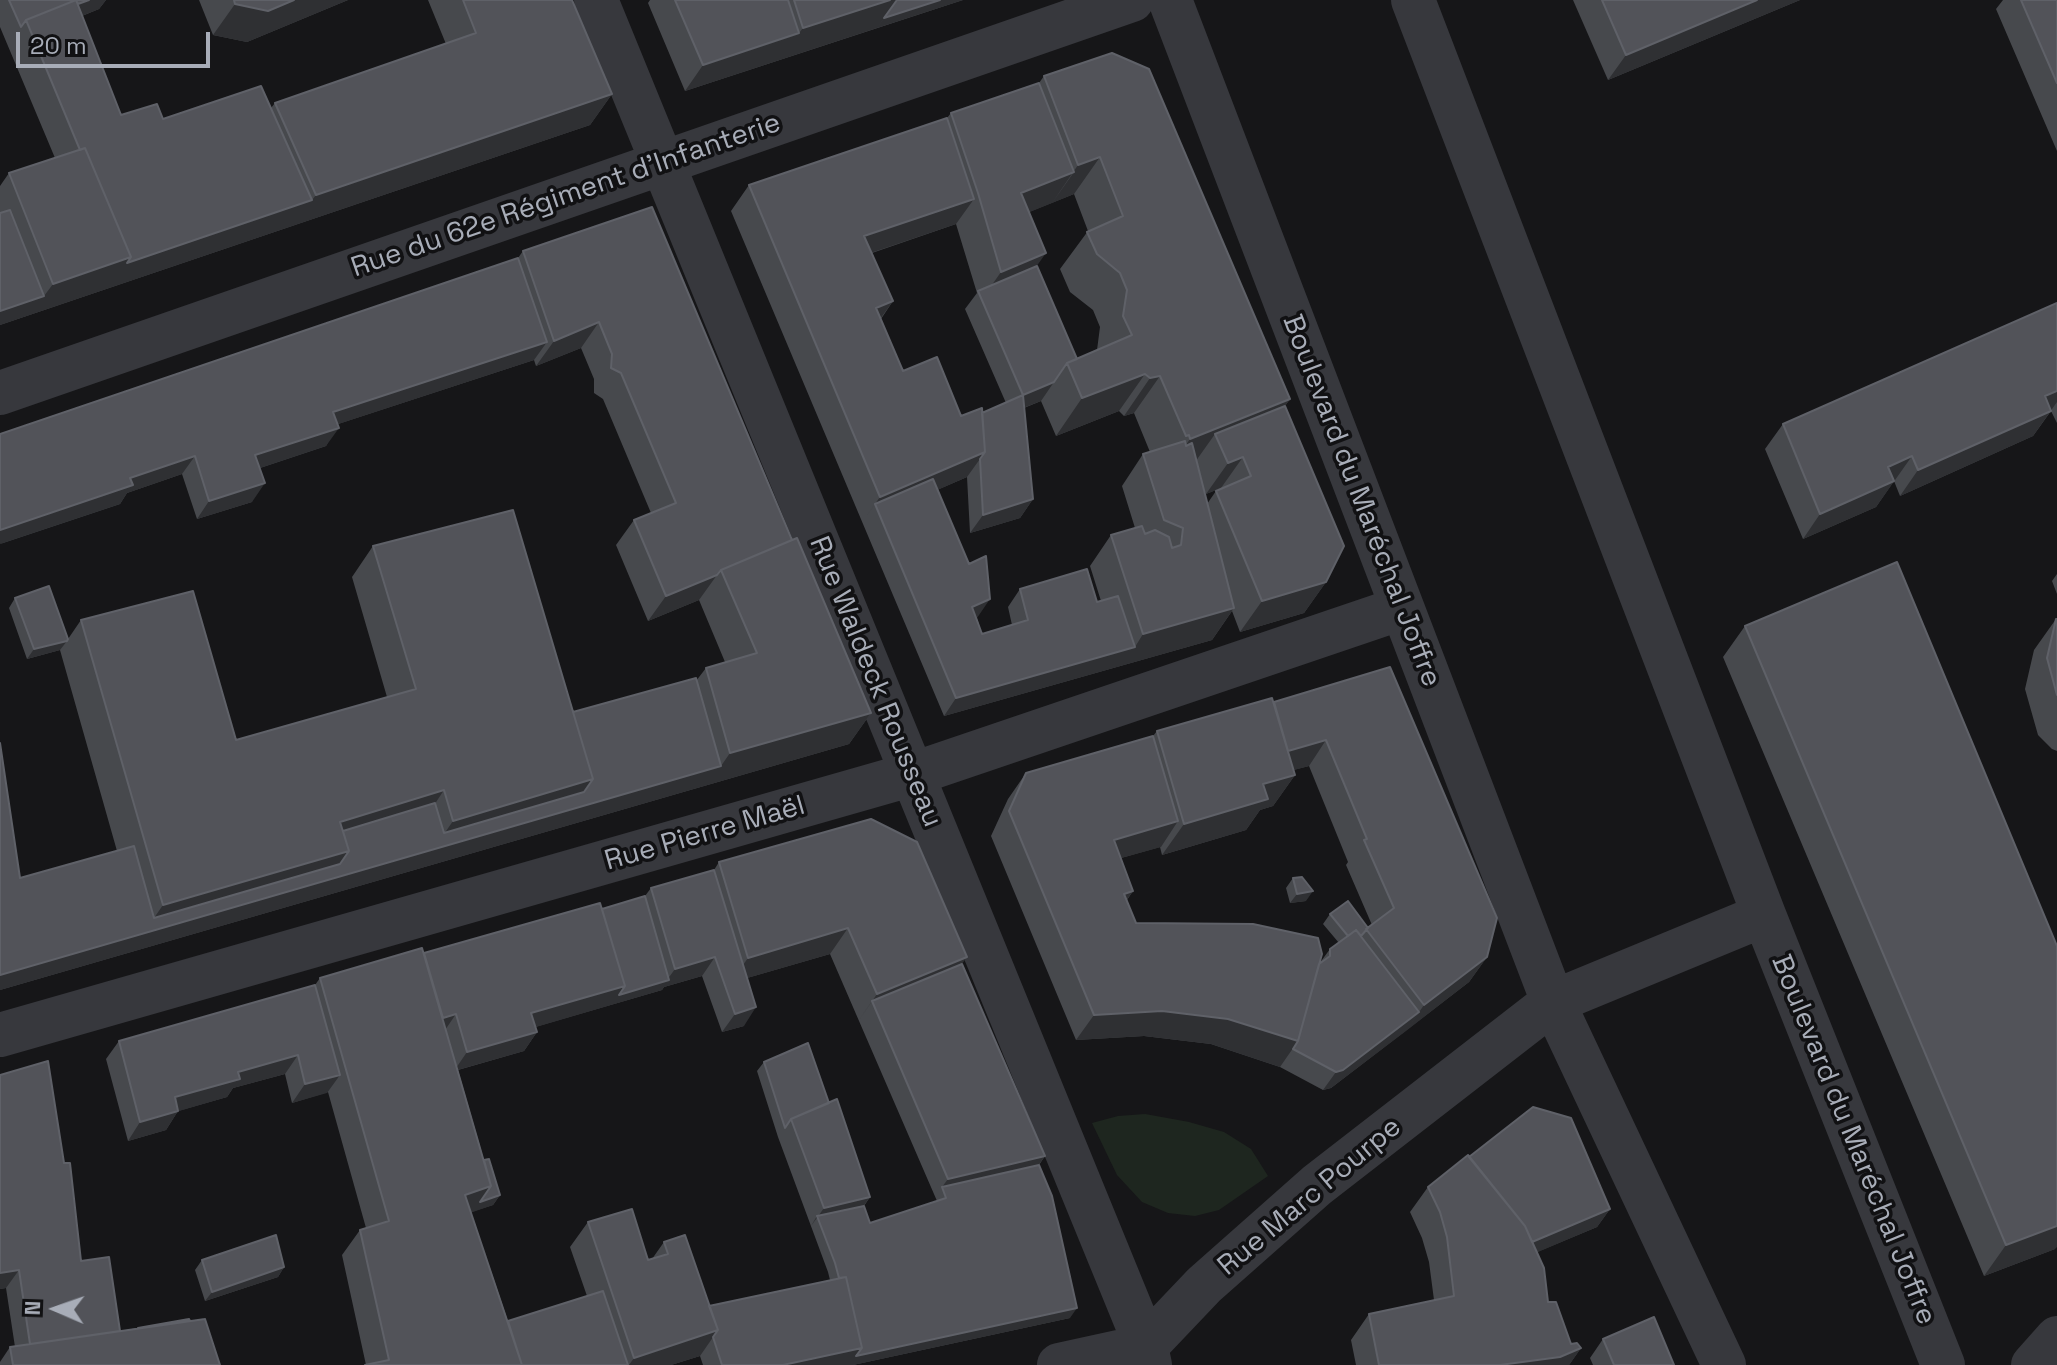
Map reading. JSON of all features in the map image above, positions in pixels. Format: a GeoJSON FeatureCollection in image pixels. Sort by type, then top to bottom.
{"type":"FeatureCollection","features":[{"type":"Feature","properties":{"kind":"street","name":"Rue Waldeck Rousseau"},"geometry":{"type":"LineString","coordinates":[[596,0],[1148,1355]]}},
{"type":"Feature","properties":{"kind":"street","name":"Rue du 62e Régiment d'Infanterie"},"geometry":{"type":"LineString","coordinates":[[0,393],[1132,0]]}},
{"type":"Feature","properties":{"kind":"street","name":"Boulevard du Maréchal Joffre"},"geometry":{"type":"LineString","coordinates":[[1170,0],[1553,1002],[1724,1365]]}},
{"type":"Feature","properties":{"kind":"street","name":"Boulevard du Maréchal Joffre"},"geometry":{"type":"LineString","coordinates":[[1413,0],[1764,915],[1943,1365]]}},
{"type":"Feature","properties":{"kind":"street","name":"Rue Pierre Maël"},"geometry":{"type":"LineString","coordinates":[[0,1035],[913,774],[1402,608]]}},
{"type":"Feature","properties":{"kind":"street"},"geometry":{"type":"LineString","coordinates":[[1553,1002],[1764,915]]}},
{"type":"Feature","properties":{"kind":"street","name":"Rue Marc Pourpe"},"geometry":{"type":"LineString","coordinates":[[1148,1355],[1204,1285],[1317,1185],[1553,1002]]}},
{"type":"Feature","properties":{"kind":"street"},"geometry":{"type":"LineString","coordinates":[[2033,1365],[2057,1338]]}},
{"type":"Feature","properties":{"kind":"street"},"geometry":{"type":"LineString","coordinates":[[1059,1365],[1148,1355]]}},
{"type":"Feature","properties":{"kind":"shaded area"},"geometry":{"type":"Polygon","coordinates":[[[1145,1114],[1224,1132],[1251,1149],[1268,1176],[1219,1210],[1195,1216],[1168,1213],[1142,1202],[1117,1175],[1092,1123],[1118,1116],[1145,1114]]]}},
{"type":"Feature","properties":{"kind":"building"},"geometry":{"type":"Polygon","coordinates":[[[9,0],[76,0],[26,20],[21,27],[9,0]]]}},
{"type":"Feature","properties":{"kind":"building"},"geometry":{"type":"Polygon","coordinates":[[[76,0],[121,115],[157,104],[163,119],[261,86],[312,200],[127,263],[131,257],[85,148],[80,150],[26,20],[76,0]]]}},
{"type":"Feature","properties":{"kind":"building"},"geometry":{"type":"Polygon","coordinates":[[[234,0],[294,0],[268,11],[235,4],[234,0]]]}},
{"type":"Feature","properties":{"kind":"building"},"geometry":{"type":"Polygon","coordinates":[[[463,0],[572,0],[612,94],[316,195],[275,103],[476,33],[463,0]]]}},
{"type":"Feature","properties":{"kind":"building"},"geometry":{"type":"Polygon","coordinates":[[[675,0],[788,0],[799,33],[703,65],[675,0]]]}},
{"type":"Feature","properties":{"kind":"building"},"geometry":{"type":"Polygon","coordinates":[[[794,0],[890,0],[803,28],[794,0]]]}},
{"type":"Feature","properties":{"kind":"building"},"geometry":{"type":"Polygon","coordinates":[[[897,0],[940,0],[884,18],[897,0]]]}},
{"type":"Feature","properties":{"kind":"building"},"geometry":{"type":"Polygon","coordinates":[[[1602,0],[1757,0],[1626,55],[1602,0]]]}},
{"type":"Feature","properties":{"kind":"building"},"geometry":{"type":"Polygon","coordinates":[[[2021,0],[2057,0],[2057,83],[2021,0]]]}},
{"type":"Feature","properties":{"kind":"building"},"geometry":{"type":"Polygon","coordinates":[[[1112,53],[1149,69],[1290,399],[1190,439],[1160,376],[1150,378],[1145,374],[1082,398],[1067,363],[1132,335],[1123,316],[1127,290],[1120,273],[1097,254],[1087,232],[1123,216],[1100,157],[1078,165],[1044,76],[1112,53]]]}},
{"type":"Feature","properties":{"kind":"building"},"geometry":{"type":"Polygon","coordinates":[[[1039,83],[1074,172],[1021,193],[1046,253],[1001,272],[951,113],[1039,83]]]}},
{"type":"Feature","properties":{"kind":"building"},"geometry":{"type":"Polygon","coordinates":[[[947,118],[974,199],[864,236],[893,301],[876,308],[903,371],[937,357],[961,416],[982,408],[985,452],[880,497],[749,185],[947,118]]]}},
{"type":"Feature","properties":{"kind":"building"},"geometry":{"type":"Polygon","coordinates":[[[85,148],[131,257],[53,284],[9,173],[85,148]]]}},
{"type":"Feature","properties":{"kind":"building"},"geometry":{"type":"Polygon","coordinates":[[[652,207],[792,540],[666,596],[634,520],[676,503],[621,373],[611,368],[612,354],[599,322],[554,341],[523,251],[652,207]]]}},
{"type":"Feature","properties":{"kind":"building"},"geometry":{"type":"Polygon","coordinates":[[[10,210],[44,296],[0,311],[0,213],[10,210]]]}},
{"type":"Feature","properties":{"kind":"building"},"geometry":{"type":"Polygon","coordinates":[[[518,258],[547,342],[333,412],[339,428],[255,455],[265,483],[209,501],[195,456],[130,478],[133,485],[0,530],[0,434],[518,258]]]}},
{"type":"Feature","properties":{"kind":"building"},"geometry":{"type":"Polygon","coordinates":[[[1037,266],[1077,359],[1067,363],[1054,382],[1023,395],[978,291],[1037,266]]]}},
{"type":"Feature","properties":{"kind":"building"},"geometry":{"type":"Polygon","coordinates":[[[2057,303],[2057,391],[2045,396],[2051,411],[1918,470],[1912,456],[1888,467],[1894,481],[1820,514],[1783,424],[2057,303]]]}},
{"type":"Feature","properties":{"kind":"building"},"geometry":{"type":"Polygon","coordinates":[[[1023,395],[1033,499],[983,515],[980,459],[985,452],[982,413],[1023,395]]]}},
{"type":"Feature","properties":{"kind":"building"},"geometry":{"type":"Polygon","coordinates":[[[1285,406],[1344,546],[1326,582],[1262,601],[1216,491],[1251,476],[1243,457],[1228,463],[1215,434],[1285,406]]]}},
{"type":"Feature","properties":{"kind":"building"},"geometry":{"type":"Polygon","coordinates":[[[1185,441],[1186,446],[1192,443],[1234,608],[1143,634],[1111,535],[1142,526],[1145,534],[1155,530],[1169,537],[1172,548],[1181,545],[1183,528],[1164,520],[1143,454],[1185,441]]]}},
{"type":"Feature","properties":{"kind":"building"},"geometry":{"type":"Polygon","coordinates":[[[933,479],[969,564],[986,556],[990,599],[972,607],[982,634],[1028,620],[1020,589],[1087,569],[1097,602],[1118,596],[1135,647],[956,698],[875,504],[933,479]]]}},
{"type":"Feature","properties":{"kind":"building"},"geometry":{"type":"Polygon","coordinates":[[[513,510],[593,779],[453,821],[444,790],[340,822],[349,851],[163,905],[81,620],[193,591],[236,740],[416,689],[373,546],[513,510]]]}},
{"type":"Feature","properties":{"kind":"building"},"geometry":{"type":"Polygon","coordinates":[[[797,538],[871,713],[730,753],[706,668],[757,653],[721,570],[797,538]]]}},
{"type":"Feature","properties":{"kind":"building"},"geometry":{"type":"Polygon","coordinates":[[[1897,562],[2057,946],[2057,1226],[2006,1245],[1745,626],[1897,562]]]}},
{"type":"Feature","properties":{"kind":"building"},"geometry":{"type":"Polygon","coordinates":[[[49,586],[68,639],[34,649],[15,598],[49,586]]]}},
{"type":"Feature","properties":{"kind":"building"},"geometry":{"type":"Polygon","coordinates":[[[2057,619],[2057,695],[2047,658],[2057,619]]]}},
{"type":"Feature","properties":{"kind":"building"},"geometry":{"type":"Polygon","coordinates":[[[1390,667],[1497,918],[1487,957],[1424,1005],[1366,929],[1394,908],[1326,740],[1288,751],[1274,702],[1390,667]]]}},
{"type":"Feature","properties":{"kind":"building"},"geometry":{"type":"Polygon","coordinates":[[[696,678],[721,766],[0,975],[0,743],[20,878],[134,846],[154,918],[340,864],[349,851],[343,831],[435,803],[444,833],[584,792],[593,779],[573,712],[696,678]]]}},
{"type":"Feature","properties":{"kind":"building"},"geometry":{"type":"Polygon","coordinates":[[[1272,698],[1295,775],[1263,784],[1268,799],[1184,824],[1157,731],[1272,698]]]}},
{"type":"Feature","properties":{"kind":"building"},"geometry":{"type":"Polygon","coordinates":[[[1153,736],[1178,821],[1114,840],[1133,891],[1124,894],[1136,923],[1253,924],[1318,938],[1322,954],[1298,1041],[1228,1019],[1162,1011],[1094,1015],[1009,811],[1026,773],[1153,736]]]}},
{"type":"Feature","properties":{"kind":"building"},"geometry":{"type":"Polygon","coordinates":[[[871,819],[917,842],[967,957],[877,994],[848,928],[748,958],[719,862],[871,819]]]}},
{"type":"Feature","properties":{"kind":"building"},"geometry":{"type":"Polygon","coordinates":[[[714,870],[756,1007],[735,1014],[715,957],[675,969],[651,888],[714,870]]]}},
{"type":"Feature","properties":{"kind":"building"},"geometry":{"type":"Polygon","coordinates":[[[1302,877],[1313,891],[1297,894],[1293,878],[1302,877]]]}},
{"type":"Feature","properties":{"kind":"building"},"geometry":{"type":"Polygon","coordinates":[[[645,896],[669,980],[619,995],[625,986],[602,909],[645,896]]]}},
{"type":"Feature","properties":{"kind":"building"},"geometry":{"type":"Polygon","coordinates":[[[1348,901],[1368,928],[1361,936],[1356,930],[1348,936],[1330,914],[1348,901]]]}},
{"type":"Feature","properties":{"kind":"building"},"geometry":{"type":"Polygon","coordinates":[[[600,903],[625,986],[531,1013],[537,1032],[467,1052],[456,1014],[443,1018],[424,953],[600,903]]]}},
{"type":"Feature","properties":{"kind":"building"},"geometry":{"type":"Polygon","coordinates":[[[1356,930],[1419,1012],[1343,1070],[1336,1072],[1293,1049],[1298,1041],[1319,964],[1330,956],[1330,949],[1356,930]]]}},
{"type":"Feature","properties":{"kind":"building"},"geometry":{"type":"Polygon","coordinates":[[[422,948],[491,1186],[465,1195],[522,1365],[365,1365],[389,1360],[360,1230],[389,1221],[320,978],[422,948]]]}},
{"type":"Feature","properties":{"kind":"building"},"geometry":{"type":"Polygon","coordinates":[[[962,964],[1045,1156],[948,1179],[872,1001],[962,964]]]}},
{"type":"Feature","properties":{"kind":"building"},"geometry":{"type":"Polygon","coordinates":[[[315,985],[340,1075],[305,1084],[298,1055],[238,1072],[240,1079],[175,1097],[178,1111],[140,1122],[119,1041],[315,985]]]}},
{"type":"Feature","properties":{"kind":"building"},"geometry":{"type":"Polygon","coordinates":[[[808,1043],[829,1103],[791,1119],[785,1128],[764,1062],[808,1043]]]}},
{"type":"Feature","properties":{"kind":"building"},"geometry":{"type":"Polygon","coordinates":[[[48,1061],[64,1163],[70,1163],[81,1261],[109,1257],[120,1331],[30,1344],[19,1270],[0,1273],[0,1075],[48,1061]]]}},
{"type":"Feature","properties":{"kind":"building"},"geometry":{"type":"Polygon","coordinates":[[[837,1099],[870,1197],[824,1208],[791,1119],[837,1099]]]}},
{"type":"Feature","properties":{"kind":"building"},"geometry":{"type":"Polygon","coordinates":[[[1533,1107],[1571,1118],[1610,1209],[1532,1242],[1525,1226],[1469,1157],[1533,1107]]]}},
{"type":"Feature","properties":{"kind":"building"},"geometry":{"type":"Polygon","coordinates":[[[1468,1155],[1525,1226],[1544,1268],[1548,1302],[1556,1302],[1571,1344],[1577,1343],[1581,1348],[1560,1357],[1500,1365],[1379,1365],[1369,1314],[1454,1296],[1447,1237],[1428,1187],[1468,1155]]]}},
{"type":"Feature","properties":{"kind":"building"},"geometry":{"type":"Polygon","coordinates":[[[489,1159],[500,1195],[480,1202],[491,1186],[484,1160],[489,1159]]]}},
{"type":"Feature","properties":{"kind":"building"},"geometry":{"type":"Polygon","coordinates":[[[1039,1165],[1052,1196],[1077,1308],[856,1356],[862,1348],[846,1277],[839,1278],[817,1216],[864,1206],[870,1223],[946,1198],[942,1187],[1039,1165]]]}},
{"type":"Feature","properties":{"kind":"building"},"geometry":{"type":"Polygon","coordinates":[[[632,1209],[648,1260],[668,1254],[664,1242],[685,1235],[718,1330],[634,1358],[588,1222],[632,1209]]]}},
{"type":"Feature","properties":{"kind":"building"},"geometry":{"type":"Polygon","coordinates":[[[276,1235],[284,1267],[212,1292],[202,1260],[276,1235]]]}},
{"type":"Feature","properties":{"kind":"building"},"geometry":{"type":"Polygon","coordinates":[[[846,1277],[862,1348],[783,1365],[722,1365],[713,1337],[718,1330],[709,1306],[846,1277]]]}},
{"type":"Feature","properties":{"kind":"building"},"geometry":{"type":"Polygon","coordinates":[[[603,1291],[628,1365],[522,1365],[508,1321],[603,1291]]]}},
{"type":"Feature","properties":{"kind":"building"},"geometry":{"type":"Polygon","coordinates":[[[1654,1317],[1674,1365],[1614,1365],[1603,1339],[1654,1317]]]}},
{"type":"Feature","properties":{"kind":"building"},"geometry":{"type":"Polygon","coordinates":[[[189,1319],[190,1321],[138,1328],[189,1319]]]}},
{"type":"Feature","properties":{"kind":"building"},"geometry":{"type":"Polygon","coordinates":[[[205,1319],[220,1365],[13,1365],[10,1347],[205,1319]]]}}]}
